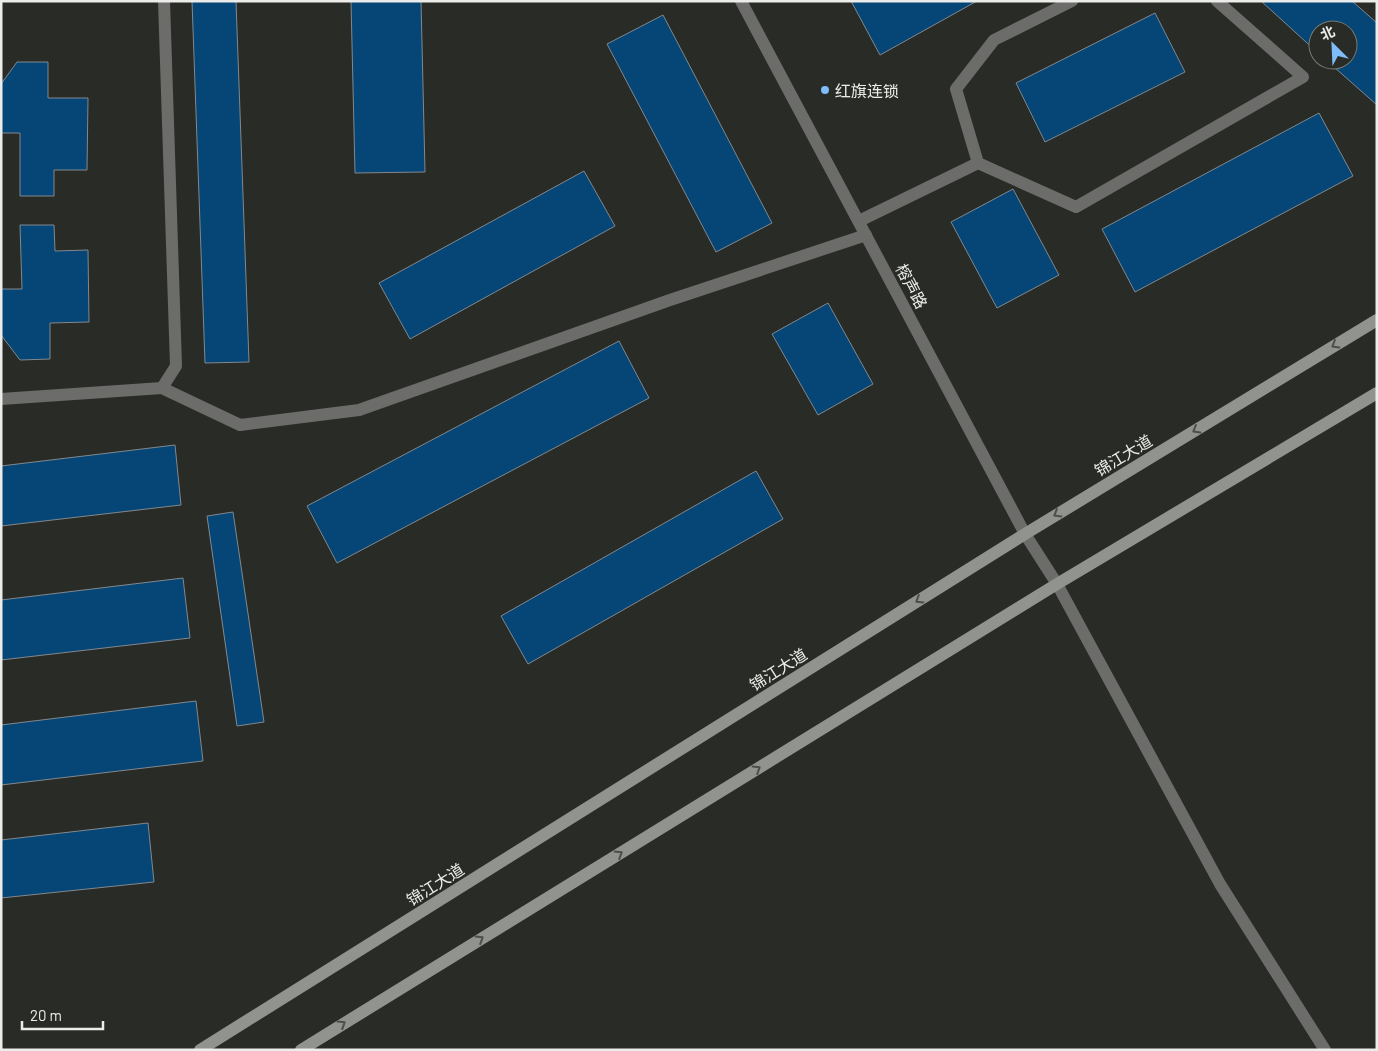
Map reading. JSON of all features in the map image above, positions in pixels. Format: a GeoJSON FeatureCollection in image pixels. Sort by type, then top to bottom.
{"type":"FeatureCollection","features":[{"type":"Feature","properties":{"kind":"main road","name":"锦江大道"},"geometry":{"type":"LineString","coordinates":[[200,1050],[1025,534],[1377,320]]}},
{"type":"Feature","properties":{"kind":"main road"},"geometry":{"type":"LineString","coordinates":[[300,1050],[1057,584],[1377,392]]}},
{"type":"Feature","properties":{"kind":"street"},"geometry":{"type":"LineString","coordinates":[[162,388],[176,366],[164,1]]}},
{"type":"Feature","properties":{"kind":"street","name":"榕声路"},"geometry":{"type":"LineString","coordinates":[[741,1],[1025,534],[1057,584],[1220,884],[1325,1050]]}},
{"type":"Feature","properties":{"kind":"street"},"geometry":{"type":"LineString","coordinates":[[1072,1],[994,40],[956,89],[978,162],[1076,208],[1303,77],[1217,1]]}},
{"type":"Feature","properties":{"kind":"street"},"geometry":{"type":"LineString","coordinates":[[858,221],[978,162]]}},
{"type":"Feature","properties":{"kind":"street"},"geometry":{"type":"LineString","coordinates":[[1,399],[162,388],[240,426],[359,410],[670,300],[866,236]]}},
{"type":"Feature","properties":{"kind":"building"},"geometry":{"type":"Polygon","coordinates":[[[192,1],[236,1],[249,362],[205,363],[192,1]]]}},
{"type":"Feature","properties":{"kind":"building"},"geometry":{"type":"Polygon","coordinates":[[[351,1],[421,1],[425,172],[355,173],[351,1]]]}},
{"type":"Feature","properties":{"kind":"building"},"geometry":{"type":"Polygon","coordinates":[[[851,1],[977,1],[880,55],[851,1]]]}},
{"type":"Feature","properties":{"kind":"building"},"geometry":{"type":"Polygon","coordinates":[[[1261,1],[1352,1],[1377,23],[1377,105],[1337,70],[1358,70],[1358,20],[1308,20],[1308,44],[1261,1]]]}},
{"type":"Feature","properties":{"kind":"building"},"geometry":{"type":"Polygon","coordinates":[[[1155,13],[1185,72],[1045,142],[1016,83],[1155,13]]]}},
{"type":"Feature","properties":{"kind":"building"},"geometry":{"type":"Polygon","coordinates":[[[663,15],[772,223],[716,252],[607,44],[663,15]]]}},
{"type":"Feature","properties":{"kind":"building"},"geometry":{"type":"Polygon","coordinates":[[[17,62],[48,62],[48,98],[88,98],[87,170],[54,170],[54,196],[20,196],[20,133],[1,133],[1,84],[17,62]]]}},
{"type":"Feature","properties":{"kind":"building"},"geometry":{"type":"Polygon","coordinates":[[[1319,113],[1353,176],[1135,292],[1102,229],[1319,113]]]}},
{"type":"Feature","properties":{"kind":"building"},"geometry":{"type":"Polygon","coordinates":[[[584,171],[615,226],[410,339],[379,283],[584,171]]]}},
{"type":"Feature","properties":{"kind":"building"},"geometry":{"type":"Polygon","coordinates":[[[1013,189],[1059,275],[997,308],[951,222],[1013,189]]]}},
{"type":"Feature","properties":{"kind":"building"},"geometry":{"type":"Polygon","coordinates":[[[20,225],[54,225],[55,251],[88,250],[89,322],[50,323],[50,359],[20,360],[1,335],[1,289],[22,289],[20,225]]]}},
{"type":"Feature","properties":{"kind":"building"},"geometry":{"type":"Polygon","coordinates":[[[828,303],[873,384],[818,415],[772,334],[828,303]]]}},
{"type":"Feature","properties":{"kind":"building"},"geometry":{"type":"Polygon","coordinates":[[[619,341],[649,398],[337,563],[307,506],[619,341]]]}},
{"type":"Feature","properties":{"kind":"building"},"geometry":{"type":"Polygon","coordinates":[[[175,445],[181,505],[1,526],[1,466],[175,445]]]}},
{"type":"Feature","properties":{"kind":"building"},"geometry":{"type":"Polygon","coordinates":[[[756,471],[783,519],[528,664],[501,616],[756,471]]]}},
{"type":"Feature","properties":{"kind":"building"},"geometry":{"type":"Polygon","coordinates":[[[233,512],[264,722],[237,726],[207,516],[233,512]]]}},
{"type":"Feature","properties":{"kind":"building"},"geometry":{"type":"Polygon","coordinates":[[[183,578],[190,638],[1,660],[1,600],[183,578]]]}},
{"type":"Feature","properties":{"kind":"building"},"geometry":{"type":"Polygon","coordinates":[[[196,701],[203,761],[1,785],[1,725],[196,701]]]}},
{"type":"Feature","properties":{"kind":"building"},"geometry":{"type":"Polygon","coordinates":[[[148,823],[154,882],[1,898],[1,840],[148,823]]]}},
{"type":"Feature","properties":{"kind":"place","name":"红旗连锁"},"geometry":{"type":"Point","coordinates":[825,90]}}]}
